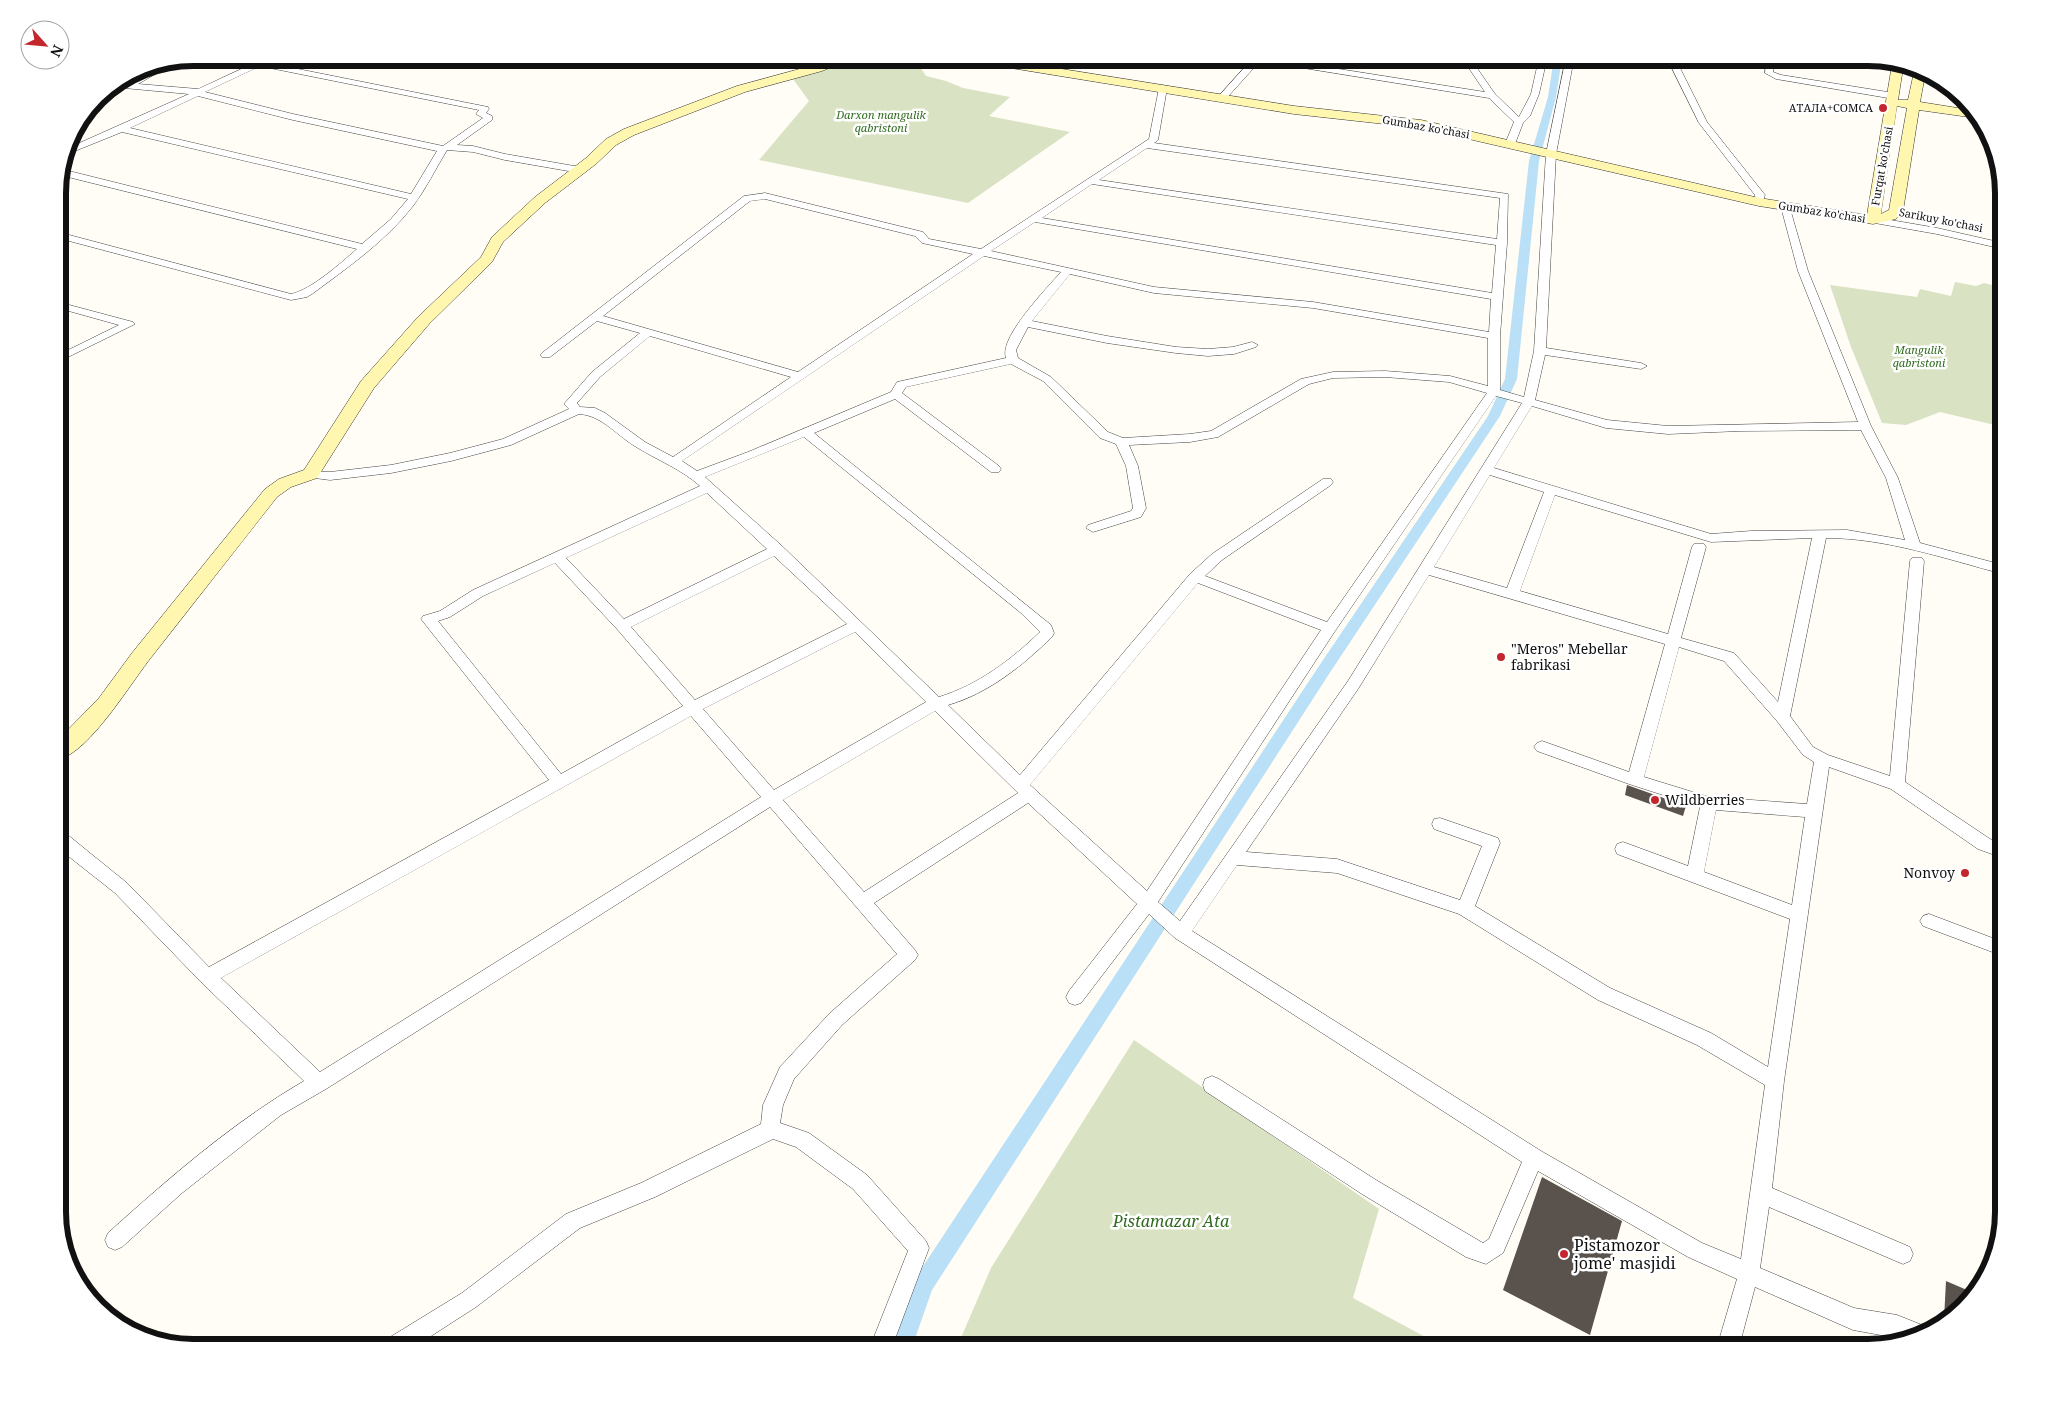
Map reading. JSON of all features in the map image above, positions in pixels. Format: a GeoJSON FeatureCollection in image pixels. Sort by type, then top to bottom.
{"type":"FeatureCollection","features":[{"type":"Feature","properties":{"kind":"main road"},"geometry":{"type":"LineString","coordinates":[[67,745],[107,704],[139,658],[271,493],[285,483],[311,474],[368,384],[424,320],[487,259],[497,240],[540,200],[580,170],[611,142],[629,132],[741,89],[823,66]]}},
{"type":"Feature","properties":{"kind":"main road","name":"Gumbaz ko'chasi"},"geometry":{"type":"LineString","coordinates":[[1024,66],[1294,110],[1421,124],[1759,202],[1873,220]]}},
{"type":"Feature","properties":{"kind":"main road","name":"Furqat ko'chasi"},"geometry":{"type":"LineString","coordinates":[[1898,70],[1873,220],[1891,216],[1896,212],[1918,77]]}},
{"type":"Feature","properties":{"kind":"main road"},"geometry":{"type":"LineString","coordinates":[[1894,99],[1961,108]]}},
{"type":"Feature","properties":{"kind":"main road"},"geometry":{"type":"LineString","coordinates":[[1915,102],[1965,113]]}},
{"type":"Feature","properties":{"kind":"street"},"geometry":{"type":"LineString","coordinates":[[75,148],[257,66]]}},
{"type":"Feature","properties":{"kind":"street"},"geometry":{"type":"LineString","coordinates":[[67,237],[291,297],[303,295],[351,260],[395,221],[410,203],[412,197],[446,148],[489,118],[480,114],[485,109],[271,66]]}},
{"type":"Feature","properties":{"kind":"street"},"geometry":{"type":"LineString","coordinates":[[1221,98],[1251,66]]}},
{"type":"Feature","properties":{"kind":"street"},"geometry":{"type":"LineString","coordinates":[[1307,66],[1492,96]]}},
{"type":"Feature","properties":{"kind":"street"},"geometry":{"type":"LineString","coordinates":[[1471,66],[1492,96],[1519,122]]}},
{"type":"Feature","properties":{"kind":"street"},"geometry":{"type":"LineString","coordinates":[[1510,144],[1519,122],[1526,116],[1535,94],[1541,66]]}},
{"type":"Feature","properties":{"kind":"street"},"geometry":{"type":"LineString","coordinates":[[1182,933],[1353,685],[1426,569],[1526,400],[1540,351],[1551,154],[1568,66]]}},
{"type":"Feature","properties":{"kind":"street"},"geometry":{"type":"LineString","coordinates":[[1675,66],[1703,123],[1760,194],[1759,202]]}},
{"type":"Feature","properties":{"kind":"street"},"geometry":{"type":"LineString","coordinates":[[1770,66],[1769,73],[1779,77],[1894,99]]}},
{"type":"Feature","properties":{"kind":"street"},"geometry":{"type":"LineString","coordinates":[[129,86],[146,76]]}},
{"type":"Feature","properties":{"kind":"street"},"geometry":{"type":"LineString","coordinates":[[129,86],[200,92],[200,94],[294,117],[446,148],[580,170]]}},
{"type":"Feature","properties":{"kind":"street"},"geometry":{"type":"LineString","coordinates":[[673,462],[1032,219],[1153,140],[1162,88]]}},
{"type":"Feature","properties":{"kind":"street"},"geometry":{"type":"LineString","coordinates":[[121,129],[412,197]]}},
{"type":"Feature","properties":{"kind":"street"},"geometry":{"type":"LineString","coordinates":[[1076,997],[1148,903],[1330,628],[1498,392],[1494,336],[1502,243],[1510,196],[1145,144]]}},
{"type":"Feature","properties":{"kind":"street"},"geometry":{"type":"LineString","coordinates":[[68,174],[364,248]]}},
{"type":"Feature","properties":{"kind":"street"},"geometry":{"type":"LineString","coordinates":[[1090,181],[1502,243]]}},
{"type":"Feature","properties":{"kind":"street"},"geometry":{"type":"LineString","coordinates":[[546,355],[746,198],[752,196],[774,197],[919,234],[926,241],[1154,290],[1313,305],[1494,336]]}},
{"type":"Feature","properties":{"kind":"street"},"geometry":{"type":"LineString","coordinates":[[1786,207],[1803,271],[1865,426],[1892,478],[1916,554],[1897,785]]}},
{"type":"Feature","properties":{"kind":"street"},"geometry":{"type":"LineString","coordinates":[[1032,219],[1498,297]]}},
{"type":"Feature","properties":{"kind":"street","name":"Sarikuy ko'chasi"},"geometry":{"type":"LineString","coordinates":[[1873,220],[1937,231],[1995,244]]}},
{"type":"Feature","properties":{"kind":"street"},"geometry":{"type":"LineString","coordinates":[[1068,270],[1025,323],[1010,350],[1010,355],[1013,360],[1047,379],[1104,435],[1121,442],[1190,438],[1214,434],[1305,381],[1333,375],[1385,374],[1450,379],[1606,424],[1668,430],[1740,427],[1865,426]]}},
{"type":"Feature","properties":{"kind":"street"},"geometry":{"type":"LineString","coordinates":[[67,307],[129,324],[67,355]]}},
{"type":"Feature","properties":{"kind":"street"},"geometry":{"type":"LineString","coordinates":[[596,317],[800,376]]}},
{"type":"Feature","properties":{"kind":"street"},"geometry":{"type":"LineString","coordinates":[[1025,323],[1124,343],[1206,352],[1234,351],[1245,349],[1252,345]]}},
{"type":"Feature","properties":{"kind":"street"},"geometry":{"type":"LineString","coordinates":[[577,410],[570,404],[588,382],[648,332]]}},
{"type":"Feature","properties":{"kind":"street"},"geometry":{"type":"LineString","coordinates":[[1540,351],[1641,366]]}},
{"type":"Feature","properties":{"kind":"street"},"geometry":{"type":"LineString","coordinates":[[696,476],[806,433],[896,394],[899,386],[908,382],[1013,360]]}},
{"type":"Feature","properties":{"kind":"street"},"geometry":{"type":"LineString","coordinates":[[896,394],[995,469]]}},
{"type":"Feature","properties":{"kind":"street"},"geometry":{"type":"LineString","coordinates":[[311,474],[330,476],[451,457],[507,442],[577,410],[591,411],[601,416],[642,445],[696,476],[857,625],[1025,790],[1182,933],[1534,1158],[1695,1250],[1853,1320],[1896,1326],[1910,1331]]}},
{"type":"Feature","properties":{"kind":"street"},"geometry":{"type":"LineString","coordinates":[[115,1240],[175,1186],[274,1109],[319,1083],[771,799],[937,703],[953,699],[997,675],[1047,633],[1046,628],[806,433]]}},
{"type":"Feature","properties":{"kind":"street"},"geometry":{"type":"LineString","coordinates":[[1093,528],[1136,514],[1140,508],[1132,466],[1121,442]]}},
{"type":"Feature","properties":{"kind":"street"},"geometry":{"type":"LineString","coordinates":[[1486,470],[1711,538],[1751,535],[1847,534],[1916,554],[1995,567]]}},
{"type":"Feature","properties":{"kind":"street"},"geometry":{"type":"LineString","coordinates":[[862,902],[1025,790],[1195,577],[1217,556],[1327,482]]}},
{"type":"Feature","properties":{"kind":"street"},"geometry":{"type":"LineString","coordinates":[[559,782],[428,619],[444,614],[478,593],[707,488]]}},
{"type":"Feature","properties":{"kind":"street"},"geometry":{"type":"LineString","coordinates":[[1512,594],[1551,490]]}},
{"type":"Feature","properties":{"kind":"street"},"geometry":{"type":"LineString","coordinates":[[1782,717],[1820,534]]}},
{"type":"Feature","properties":{"kind":"street"},"geometry":{"type":"LineString","coordinates":[[1635,780],[1700,547]]}},
{"type":"Feature","properties":{"kind":"street"},"geometry":{"type":"LineString","coordinates":[[622,626],[777,550]]}},
{"type":"Feature","properties":{"kind":"street"},"geometry":{"type":"LineString","coordinates":[[557,557],[622,626],[909,955],[836,1019],[786,1074],[773,1105],[770,1120],[772,1129]]}},
{"type":"Feature","properties":{"kind":"street"},"geometry":{"type":"LineString","coordinates":[[1426,569],[1729,657],[1782,717],[1808,751],[1822,760],[1897,785],[1984,844],[1995,848]]}},
{"type":"Feature","properties":{"kind":"street"},"geometry":{"type":"LineString","coordinates":[[1195,577],[1330,628]]}},
{"type":"Feature","properties":{"kind":"street"},"geometry":{"type":"LineString","coordinates":[[207,977],[693,708],[857,625]]}},
{"type":"Feature","properties":{"kind":"street"},"geometry":{"type":"LineString","coordinates":[[1542,747],[1635,780],[1709,803],[1815,811]]}},
{"type":"Feature","properties":{"kind":"street"},"geometry":{"type":"LineString","coordinates":[[1730,1339],[1748,1272],[1761,1193],[1775,1081],[1822,760]]}},
{"type":"Feature","properties":{"kind":"street"},"geometry":{"type":"LineString","coordinates":[[1695,876],[1709,803]]}},
{"type":"Feature","properties":{"kind":"street"},"geometry":{"type":"LineString","coordinates":[[1440,824],[1492,843],[1464,909]]}},
{"type":"Feature","properties":{"kind":"street"},"geometry":{"type":"LineString","coordinates":[[67,844],[121,888],[207,977],[319,1083]]}},
{"type":"Feature","properties":{"kind":"street"},"geometry":{"type":"LineString","coordinates":[[1623,848],[1800,915]]}},
{"type":"Feature","properties":{"kind":"street"},"geometry":{"type":"LineString","coordinates":[[1233,858],[1336,866],[1464,909],[1604,994],[1704,1039],[1775,1081]]}},
{"type":"Feature","properties":{"kind":"street"},"geometry":{"type":"LineString","coordinates":[[1929,921],[1995,945]]}},
{"type":"Feature","properties":{"kind":"street"},"geometry":{"type":"LineString","coordinates":[[1212,1085],[1368,1187],[1474,1250],[1486,1254],[1496,1246],[1534,1158]]}},
{"type":"Feature","properties":{"kind":"street"},"geometry":{"type":"LineString","coordinates":[[409,1339],[469,1300],[573,1221],[648,1190],[772,1129],[802,1140],[860,1182],[919,1248],[884,1339]]}},
{"type":"Feature","properties":{"kind":"street"},"geometry":{"type":"LineString","coordinates":[[1761,1193],[1902,1254]]}},
{"type":"Feature","properties":{"kind":"green space","name":"Darxon mangulik qabristoni"},"geometry":{"type":"Polygon","coordinates":[[[833,66],[919,66],[926,76],[963,88],[1010,97],[989,116],[1070,132],[968,203],[759,160],[809,101],[793,79],[833,66]]]}},
{"type":"Feature","properties":{"kind":"green space","name":"Mangulik qabristoni"},"geometry":{"type":"Polygon","coordinates":[[[1955,282],[1976,286],[1984,283],[1995,286],[1995,425],[1940,412],[1906,425],[1882,423],[1851,347],[1830,285],[1917,297],[1920,289],[1951,296],[1955,282]]]}},
{"type":"Feature","properties":{"kind":"green space","name":"Pistamazar Ata"},"geometry":{"type":"Polygon","coordinates":[[[1134,1040],[1379,1209],[1353,1298],[1429,1339],[960,1339],[991,1268],[1134,1040]]]}},
{"type":"Feature","properties":{"kind":"building","name":"Wildberries"},"geometry":{"type":"Polygon","coordinates":[[[1627,785],[1686,806],[1683,816],[1625,795],[1627,785]]]}},
{"type":"Feature","properties":{"kind":"building","name":"Pistamozor jome' masjidi"},"geometry":{"type":"Polygon","coordinates":[[[1542,1177],[1622,1221],[1590,1335],[1503,1290],[1542,1177]]]}},
{"type":"Feature","properties":{"kind":"building"},"geometry":{"type":"Polygon","coordinates":[[[1946,1281],[1967,1290],[1951,1307],[1944,1312],[1946,1281]]]}},
{"type":"Feature","properties":{"kind":"waterway"},"geometry":{"type":"LineString","coordinates":[[904,1339],[923,1284],[1324,670],[1494,416],[1511,379],[1534,161],[1552,97],[1557,66]]}},
{"type":"Feature","properties":{"kind":"place","name":"АТАЛА+СОМСА"},"geometry":{"type":"Point","coordinates":[1883,108]}},
{"type":"Feature","properties":{"kind":"place","name":"\"Meros\" Mebellar fabrikasi"},"geometry":{"type":"Point","coordinates":[1501,657]}},
{"type":"Feature","properties":{"kind":"place","name":"Wildberries"},"geometry":{"type":"Point","coordinates":[1655,800]}},
{"type":"Feature","properties":{"kind":"place","name":"Nonvoy"},"geometry":{"type":"Point","coordinates":[1965,873]}},
{"type":"Feature","properties":{"kind":"place","name":"Pistamozor jome' masjidi"},"geometry":{"type":"Point","coordinates":[1564,1254]}}]}
